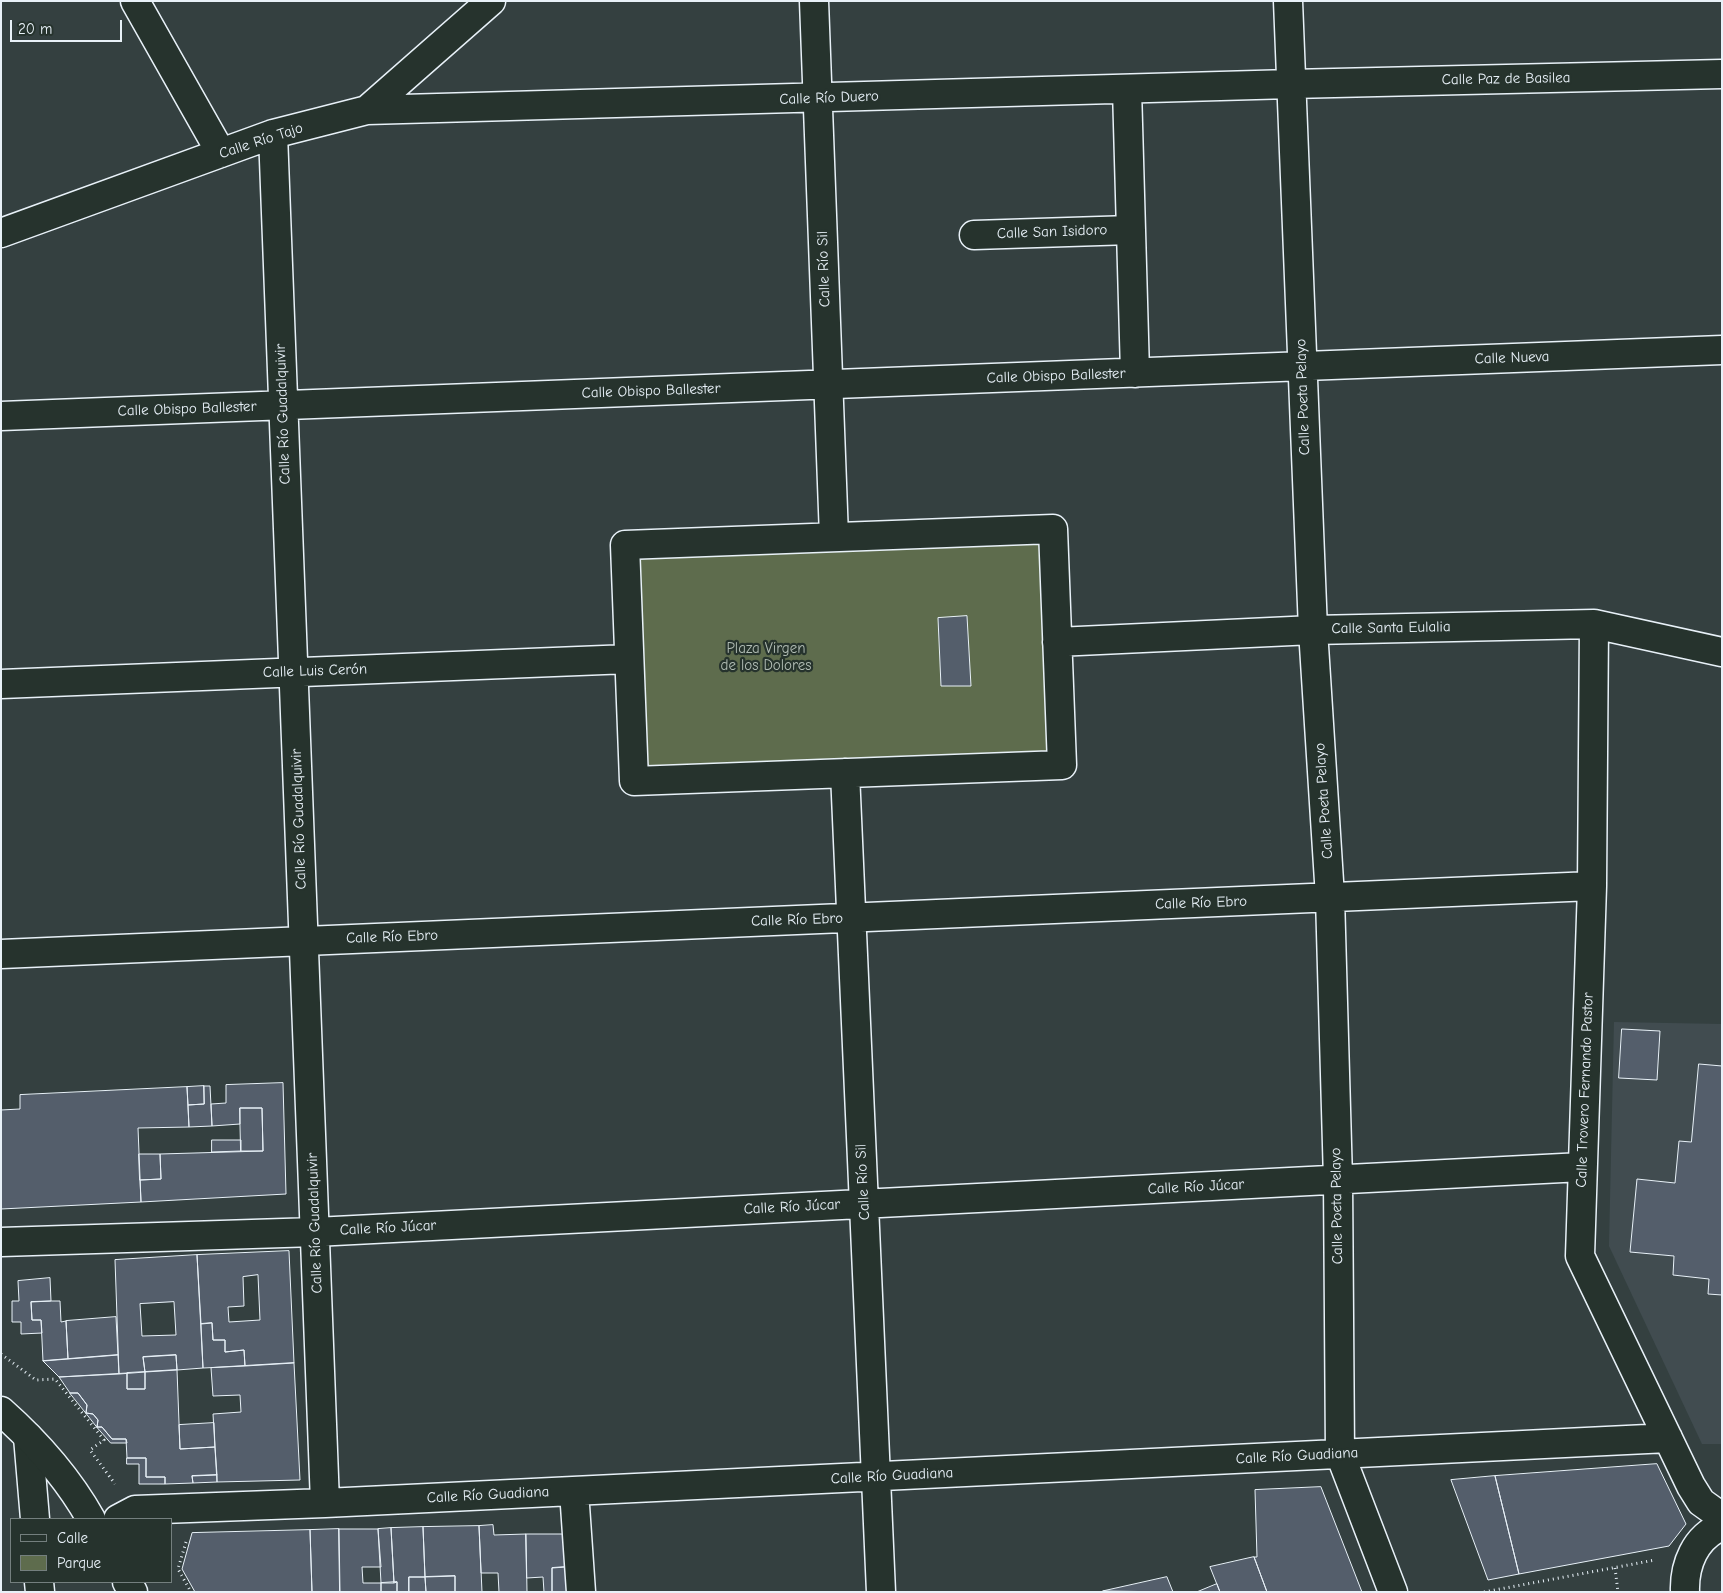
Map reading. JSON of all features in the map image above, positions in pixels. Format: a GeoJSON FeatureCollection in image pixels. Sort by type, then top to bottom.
{"type":"FeatureCollection","features":[{"type":"Feature","properties":{"kind":"street"},"geometry":{"type":"LineString","coordinates":[[135,1],[222,153]]}},
{"type":"Feature","properties":{"kind":"street","name":"Calle Río Tajo"},"geometry":{"type":"LineString","coordinates":[[1,233],[273,134],[367,110],[492,1]]}},
{"type":"Feature","properties":{"kind":"street","name":"Calle Río Sil"},"geometry":{"type":"LineString","coordinates":[[814,1],[834,537]]}},
{"type":"Feature","properties":{"kind":"street","name":"Calle Poeta Pelayo"},"geometry":{"type":"LineString","coordinates":[[1288,1],[1313,630],[1330,897],[1338,1180],[1340,1454],[1393,1592]]}},
{"type":"Feature","properties":{"kind":"street","name":"Calle Paz de Basilea"},"geometry":{"type":"LineString","coordinates":[[1291,84],[1722,74]]}},
{"type":"Feature","properties":{"kind":"street","name":"Calle Río Duero"},"geometry":{"type":"LineString","coordinates":[[367,110],[1291,84]]}},
{"type":"Feature","properties":{"kind":"street"},"geometry":{"type":"LineString","coordinates":[[1127,88],[1135,373]]}},
{"type":"Feature","properties":{"kind":"street","name":"Calle Río Guadalquivir"},"geometry":{"type":"LineString","coordinates":[[273,134],[325,1503]]}},
{"type":"Feature","properties":{"kind":"street","name":"Calle San Isidoro"},"geometry":{"type":"LineString","coordinates":[[974,235],[1131,230]]}},
{"type":"Feature","properties":{"kind":"street","name":"Calle Nueva"},"geometry":{"type":"LineString","coordinates":[[1302,366],[1722,350]]}},
{"type":"Feature","properties":{"kind":"street","name":"Calle Obispo Ballester"},"geometry":{"type":"LineString","coordinates":[[1,416],[1302,366]]}},
{"type":"Feature","properties":{"kind":"street"},"geometry":{"type":"LineString","coordinates":[[1053,529],[1057,642],[1062,764],[634,781],[625,545],[1053,529]]}},
{"type":"Feature","properties":{"kind":"street","name":"Calle Santa Eulalia"},"geometry":{"type":"LineString","coordinates":[[1057,642],[1313,630],[1594,624],[1722,652]]}},
{"type":"Feature","properties":{"kind":"street","name":"Calle Trovero Fernando Pastor"},"geometry":{"type":"LineString","coordinates":[[1594,624],[1592,886],[1580,1256],[1691,1486],[1701,1502],[1722,1517]]}},
{"type":"Feature","properties":{"kind":"street","name":"Calle Luis Cerón"},"geometry":{"type":"LineString","coordinates":[[1,684],[630,659]]}},
{"type":"Feature","properties":{"kind":"street","name":"Calle Río Sil"},"geometry":{"type":"LineString","coordinates":[[845,772],[881,1592]]}},
{"type":"Feature","properties":{"kind":"street","name":"Calle Río Ebro"},"geometry":{"type":"LineString","coordinates":[[1,954],[1592,886]]}},
{"type":"Feature","properties":{"kind":"street","name":"Calle Río Júcar"},"geometry":{"type":"LineString","coordinates":[[1,1242],[315,1232],[1582,1167]]}},
{"type":"Feature","properties":{"kind":"street"},"geometry":{"type":"LineString","coordinates":[[1,1411],[41,1450],[90,1518]]}},
{"type":"Feature","properties":{"kind":"street"},"geometry":{"type":"LineString","coordinates":[[28,1437],[35,1518]]}},
{"type":"Feature","properties":{"kind":"street","name":"Calle Río Guadiana"},"geometry":{"type":"LineString","coordinates":[[120,1518],[135,1510],[325,1503],[1668,1438]]}},
{"type":"Feature","properties":{"kind":"street"},"geometry":{"type":"LineString","coordinates":[[574,1491],[581,1592]]}},
{"type":"Feature","properties":{"kind":"street"},"geometry":{"type":"LineString","coordinates":[[1685,1592],[1686,1570],[1690,1558],[1706,1537],[1722,1526]]}},
{"type":"Feature","properties":{"kind":"path"},"geometry":{"type":"LineString","coordinates":[[1,1354],[36,1380],[55,1379],[104,1440],[90,1450],[118,1487]]}},
{"type":"Feature","properties":{"kind":"path"},"geometry":{"type":"LineString","coordinates":[[189,1508],[190,1531],[178,1569],[191,1592]]}},
{"type":"Feature","properties":{"kind":"path"},"geometry":{"type":"LineString","coordinates":[[1484,1592],[1660,1559]]}},
{"type":"Feature","properties":{"kind":"path"},"geometry":{"type":"LineString","coordinates":[[1615,1568],[1618,1592]]}},
{"type":"Feature","properties":{"kind":"shaded area"},"geometry":{"type":"Polygon","coordinates":[[[1614,1022],[1722,1024],[1722,1444],[1702,1444],[1609,1246],[1614,1022]]]}},
{"type":"Feature","properties":{"kind":"green space","name":"Plaza Virgen de los Dolores"},"geometry":{"type":"Polygon","coordinates":[[[1053,529],[1062,765],[634,781],[625,545],[1053,529]],[[967,617],[938,618],[941,686],[970,686],[967,617]]]}},
{"type":"Feature","properties":{"kind":"building"},"geometry":{"type":"Polygon","coordinates":[[[967,616],[971,686],[941,686],[938,618],[967,616]]]}},
{"type":"Feature","properties":{"kind":"building"},"geometry":{"type":"Polygon","coordinates":[[[1622,1029],[1660,1031],[1657,1080],[1619,1078],[1622,1029]]]}},
{"type":"Feature","properties":{"kind":"building"},"geometry":{"type":"Polygon","coordinates":[[[1699,1064],[1722,1066],[1722,1295],[1708,1294],[1709,1279],[1673,1275],[1674,1256],[1630,1252],[1637,1179],[1675,1183],[1679,1141],[1691,1142],[1699,1064]]]}},
{"type":"Feature","properties":{"kind":"building"},"geometry":{"type":"Polygon","coordinates":[[[283,1083],[286,1194],[141,1202],[140,1180],[161,1179],[160,1154],[263,1151],[262,1108],[240,1108],[240,1124],[212,1126],[211,1104],[226,1103],[226,1085],[283,1083]]]}},
{"type":"Feature","properties":{"kind":"building"},"geometry":{"type":"Polygon","coordinates":[[[204,1086],[204,1104],[188,1105],[187,1087],[204,1086]]]}},
{"type":"Feature","properties":{"kind":"building"},"geometry":{"type":"Polygon","coordinates":[[[204,1086],[210,1086],[212,1126],[189,1127],[188,1105],[204,1104],[204,1086]]]}},
{"type":"Feature","properties":{"kind":"building"},"geometry":{"type":"Polygon","coordinates":[[[187,1087],[189,1127],[138,1128],[141,1202],[1,1209],[1,1110],[20,1109],[20,1095],[187,1087]]]}},
{"type":"Feature","properties":{"kind":"building"},"geometry":{"type":"Polygon","coordinates":[[[240,1108],[262,1108],[263,1151],[241,1151],[240,1108]]]}},
{"type":"Feature","properties":{"kind":"building"},"geometry":{"type":"Polygon","coordinates":[[[212,1140],[241,1140],[241,1151],[212,1152],[212,1140]]]}},
{"type":"Feature","properties":{"kind":"building"},"geometry":{"type":"Polygon","coordinates":[[[139,1154],[160,1154],[161,1179],[140,1180],[139,1154]]]}},
{"type":"Feature","properties":{"kind":"building"},"geometry":{"type":"Polygon","coordinates":[[[289,1251],[294,1363],[245,1366],[244,1350],[225,1352],[225,1340],[213,1340],[212,1323],[201,1324],[197,1255],[289,1251]],[[258,1275],[243,1277],[244,1306],[228,1307],[229,1322],[260,1320],[258,1275]]]}},
{"type":"Feature","properties":{"kind":"building"},"geometry":{"type":"Polygon","coordinates":[[[197,1255],[203,1368],[177,1370],[176,1355],[143,1357],[145,1372],[119,1374],[115,1260],[197,1255]],[[174,1302],[140,1304],[142,1336],[176,1335],[174,1302]]]}},
{"type":"Feature","properties":{"kind":"building"},"geometry":{"type":"Polygon","coordinates":[[[50,1278],[51,1301],[31,1302],[32,1320],[41,1320],[42,1333],[21,1334],[21,1322],[12,1322],[12,1301],[19,1301],[18,1281],[50,1278]]]}},
{"type":"Feature","properties":{"kind":"building"},"geometry":{"type":"Polygon","coordinates":[[[60,1301],[61,1322],[66,1321],[68,1359],[43,1361],[41,1320],[32,1320],[31,1302],[60,1301]]]}},
{"type":"Feature","properties":{"kind":"building"},"geometry":{"type":"Polygon","coordinates":[[[116,1317],[118,1355],[68,1359],[66,1321],[116,1317]]]}},
{"type":"Feature","properties":{"kind":"building"},"geometry":{"type":"Polygon","coordinates":[[[212,1323],[213,1340],[225,1340],[225,1352],[244,1350],[245,1366],[203,1368],[201,1324],[212,1323]]]}},
{"type":"Feature","properties":{"kind":"building"},"geometry":{"type":"Polygon","coordinates":[[[118,1355],[119,1374],[59,1377],[43,1361],[118,1355]]]}},
{"type":"Feature","properties":{"kind":"building"},"geometry":{"type":"Polygon","coordinates":[[[176,1355],[177,1370],[145,1372],[143,1357],[176,1355]]]}},
{"type":"Feature","properties":{"kind":"building"},"geometry":{"type":"Polygon","coordinates":[[[294,1363],[300,1480],[217,1482],[213,1414],[241,1412],[240,1395],[213,1396],[211,1368],[294,1363]]]}},
{"type":"Feature","properties":{"kind":"building"},"geometry":{"type":"Polygon","coordinates":[[[177,1370],[180,1449],[215,1447],[217,1475],[192,1476],[193,1483],[165,1484],[165,1477],[146,1477],[146,1458],[127,1458],[126,1439],[112,1439],[102,1427],[97,1427],[98,1420],[93,1414],[86,1413],[87,1405],[78,1393],[70,1393],[59,1377],[127,1373],[127,1389],[145,1389],[145,1372],[177,1370]]]}},
{"type":"Feature","properties":{"kind":"building"},"geometry":{"type":"Polygon","coordinates":[[[145,1372],[145,1389],[127,1389],[127,1373],[145,1372]]]}},
{"type":"Feature","properties":{"kind":"building"},"geometry":{"type":"Polygon","coordinates":[[[70,1393],[78,1393],[87,1405],[86,1413],[70,1393]]]}},
{"type":"Feature","properties":{"kind":"building"},"geometry":{"type":"Polygon","coordinates":[[[86,1413],[93,1414],[98,1420],[97,1427],[86,1413]]]}},
{"type":"Feature","properties":{"kind":"building"},"geometry":{"type":"Polygon","coordinates":[[[214,1423],[215,1447],[180,1449],[179,1425],[214,1423]]]}},
{"type":"Feature","properties":{"kind":"building"},"geometry":{"type":"Polygon","coordinates":[[[97,1427],[102,1427],[112,1439],[126,1439],[127,1443],[111,1443],[97,1427]]]}},
{"type":"Feature","properties":{"kind":"building"},"geometry":{"type":"Polygon","coordinates":[[[127,1458],[146,1458],[146,1477],[165,1477],[165,1484],[139,1484],[139,1464],[127,1464],[127,1458]]]}},
{"type":"Feature","properties":{"kind":"building"},"geometry":{"type":"Polygon","coordinates":[[[1657,1464],[1686,1524],[1669,1546],[1519,1574],[1495,1476],[1657,1464]]]}},
{"type":"Feature","properties":{"kind":"building"},"geometry":{"type":"Polygon","coordinates":[[[217,1475],[217,1482],[193,1483],[192,1476],[217,1475]]]}},
{"type":"Feature","properties":{"kind":"building"},"geometry":{"type":"Polygon","coordinates":[[[1495,1476],[1519,1574],[1488,1580],[1451,1480],[1495,1476]]]}},
{"type":"Feature","properties":{"kind":"building"},"geometry":{"type":"Polygon","coordinates":[[[1321,1487],[1362,1592],[1267,1592],[1254,1557],[1257,1557],[1255,1490],[1321,1487]]]}},
{"type":"Feature","properties":{"kind":"building"},"geometry":{"type":"Polygon","coordinates":[[[493,1525],[494,1535],[526,1534],[527,1592],[499,1592],[498,1573],[481,1573],[479,1526],[493,1525]]]}},
{"type":"Feature","properties":{"kind":"building"},"geometry":{"type":"Polygon","coordinates":[[[479,1526],[482,1592],[455,1592],[455,1576],[425,1577],[423,1527],[479,1526]]]}},
{"type":"Feature","properties":{"kind":"building"},"geometry":{"type":"Polygon","coordinates":[[[423,1527],[425,1577],[409,1577],[409,1592],[397,1592],[397,1582],[394,1583],[391,1528],[423,1527]]]}},
{"type":"Feature","properties":{"kind":"building"},"geometry":{"type":"Polygon","coordinates":[[[391,1528],[394,1583],[381,1583],[378,1529],[391,1528]]]}},
{"type":"Feature","properties":{"kind":"building"},"geometry":{"type":"Polygon","coordinates":[[[339,1529],[378,1529],[381,1567],[362,1567],[363,1583],[381,1583],[381,1592],[340,1592],[339,1529]]]}},
{"type":"Feature","properties":{"kind":"building"},"geometry":{"type":"Polygon","coordinates":[[[339,1529],[340,1592],[312,1592],[310,1530],[339,1529]]]}},
{"type":"Feature","properties":{"kind":"building"},"geometry":{"type":"Polygon","coordinates":[[[310,1530],[312,1592],[195,1592],[182,1569],[192,1533],[310,1530]]]}},
{"type":"Feature","properties":{"kind":"building"},"geometry":{"type":"Polygon","coordinates":[[[526,1534],[563,1534],[566,1567],[552,1568],[552,1592],[544,1592],[543,1577],[527,1578],[526,1534]]]}},
{"type":"Feature","properties":{"kind":"building"},"geometry":{"type":"Polygon","coordinates":[[[1254,1557],[1267,1592],[1220,1592],[1210,1567],[1254,1557]]]}},
{"type":"Feature","properties":{"kind":"building"},"geometry":{"type":"Polygon","coordinates":[[[566,1567],[567,1592],[552,1592],[552,1568],[566,1567]]]}},
{"type":"Feature","properties":{"kind":"building"},"geometry":{"type":"Polygon","coordinates":[[[455,1576],[455,1592],[426,1592],[425,1577],[455,1576]]]}},
{"type":"Feature","properties":{"kind":"building"},"geometry":{"type":"Polygon","coordinates":[[[409,1577],[425,1577],[426,1592],[409,1592],[409,1577]]]}},
{"type":"Feature","properties":{"kind":"building"},"geometry":{"type":"Polygon","coordinates":[[[1167,1577],[1173,1592],[1103,1591],[1167,1577]]]}},
{"type":"Feature","properties":{"kind":"building"},"geometry":{"type":"Polygon","coordinates":[[[397,1582],[397,1592],[381,1592],[381,1583],[397,1582]]]}},
{"type":"Feature","properties":{"kind":"building"},"geometry":{"type":"Polygon","coordinates":[[[1217,1584],[1220,1592],[1197,1592],[1217,1584]]]}}]}
